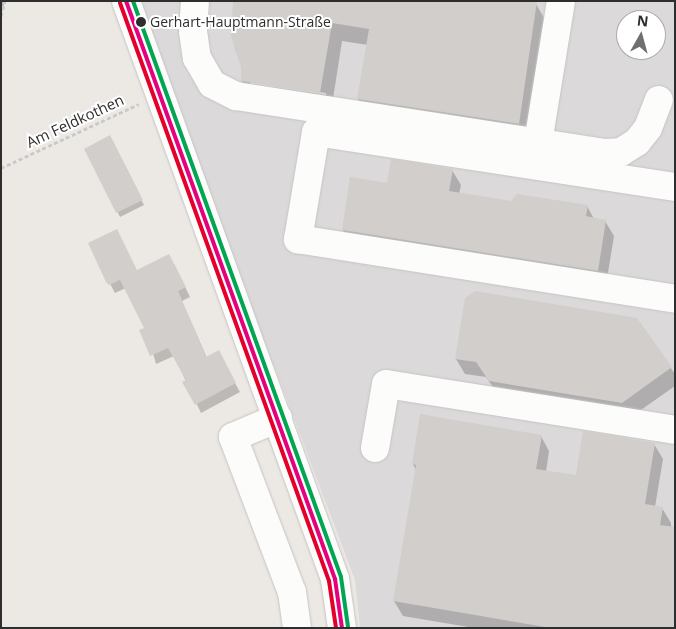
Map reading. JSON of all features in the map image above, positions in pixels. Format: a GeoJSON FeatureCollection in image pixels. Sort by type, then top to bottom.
{"type":"FeatureCollection","features":[{"type":"Feature","properties":{"kind":"street"},"geometry":{"type":"LineString","coordinates":[[126,1],[335,579],[342,628]]}},
{"type":"Feature","properties":{"kind":"street"},"geometry":{"type":"LineString","coordinates":[[195,1],[193,31],[197,58],[212,84],[225,93],[604,153],[621,152],[637,142],[648,128],[659,100]]}},
{"type":"Feature","properties":{"kind":"street"},"geometry":{"type":"LineString","coordinates":[[538,143],[562,1]]}},
{"type":"Feature","properties":{"kind":"street"},"geometry":{"type":"LineString","coordinates":[[675,187],[316,132],[298,239],[675,299]]}},
{"type":"Feature","properties":{"kind":"street"},"geometry":{"type":"LineString","coordinates":[[375,448],[386,384],[675,430]]}},
{"type":"Feature","properties":{"kind":"street"},"geometry":{"type":"LineString","coordinates":[[278,418],[233,437],[292,592],[298,628]]}},
{"type":"Feature","properties":{"kind":"path"},"geometry":{"type":"LineString","coordinates":[[1,16],[5,1]]}},
{"type":"Feature","properties":{"kind":"path","name":"Am Feldkothen"},"geometry":{"type":"LineString","coordinates":[[1,168],[159,95]]}},
{"type":"Feature","properties":{"kind":"shaded area"},"geometry":{"type":"Polygon","coordinates":[[[132,1],[675,1],[675,628],[360,628],[355,580],[275,368],[159,130],[132,1]]]}},
{"type":"Feature","properties":{"kind":"building"},"geometry":{"type":"Polygon","coordinates":[[[233,1],[537,1],[519,124],[357,99],[369,29],[332,23],[320,93],[241,81],[241,67],[231,36],[233,1]]]}},
{"type":"Feature","properties":{"kind":"building"},"geometry":{"type":"Polygon","coordinates":[[[110,135],[143,200],[116,213],[84,149],[110,135]]]}},
{"type":"Feature","properties":{"kind":"building"},"geometry":{"type":"Polygon","coordinates":[[[391,159],[453,169],[449,191],[511,201],[517,194],[588,205],[586,216],[606,220],[598,271],[342,230],[350,177],[387,183],[391,159]]]}},
{"type":"Feature","properties":{"kind":"building"},"geometry":{"type":"Polygon","coordinates":[[[117,229],[137,270],[169,254],[186,287],[178,291],[206,357],[219,350],[236,383],[195,405],[182,382],[186,380],[168,348],[150,356],[139,330],[144,328],[120,280],[109,285],[106,282],[88,243],[117,229]]]}},
{"type":"Feature","properties":{"kind":"building"},"geometry":{"type":"Polygon","coordinates":[[[475,291],[637,318],[672,367],[622,403],[489,381],[476,362],[455,359],[465,298],[475,291]]]}},
{"type":"Feature","properties":{"kind":"building"},"geometry":{"type":"Polygon","coordinates":[[[420,414],[542,435],[536,469],[576,475],[583,431],[655,443],[645,504],[663,507],[660,525],[675,527],[675,628],[551,628],[393,601],[416,465],[412,464],[420,414]]]}},
{"type":"Feature","properties":{"kind":"transit line"},"geometry":{"type":"LineString","coordinates":[[126,1],[335,579],[342,628]]}},
{"type":"Feature","properties":{"kind":"transit line"},"geometry":{"type":"LineString","coordinates":[[133,1],[341,577],[348,627]]}},
{"type":"Feature","properties":{"kind":"transit line"},"geometry":{"type":"LineString","coordinates":[[120,3],[329,581],[336,628]]}},
{"type":"Feature","properties":{"kind":"place","name":"Gerhart-Hauptmann-Straße"},"geometry":{"type":"Point","coordinates":[141,22]}}]}
